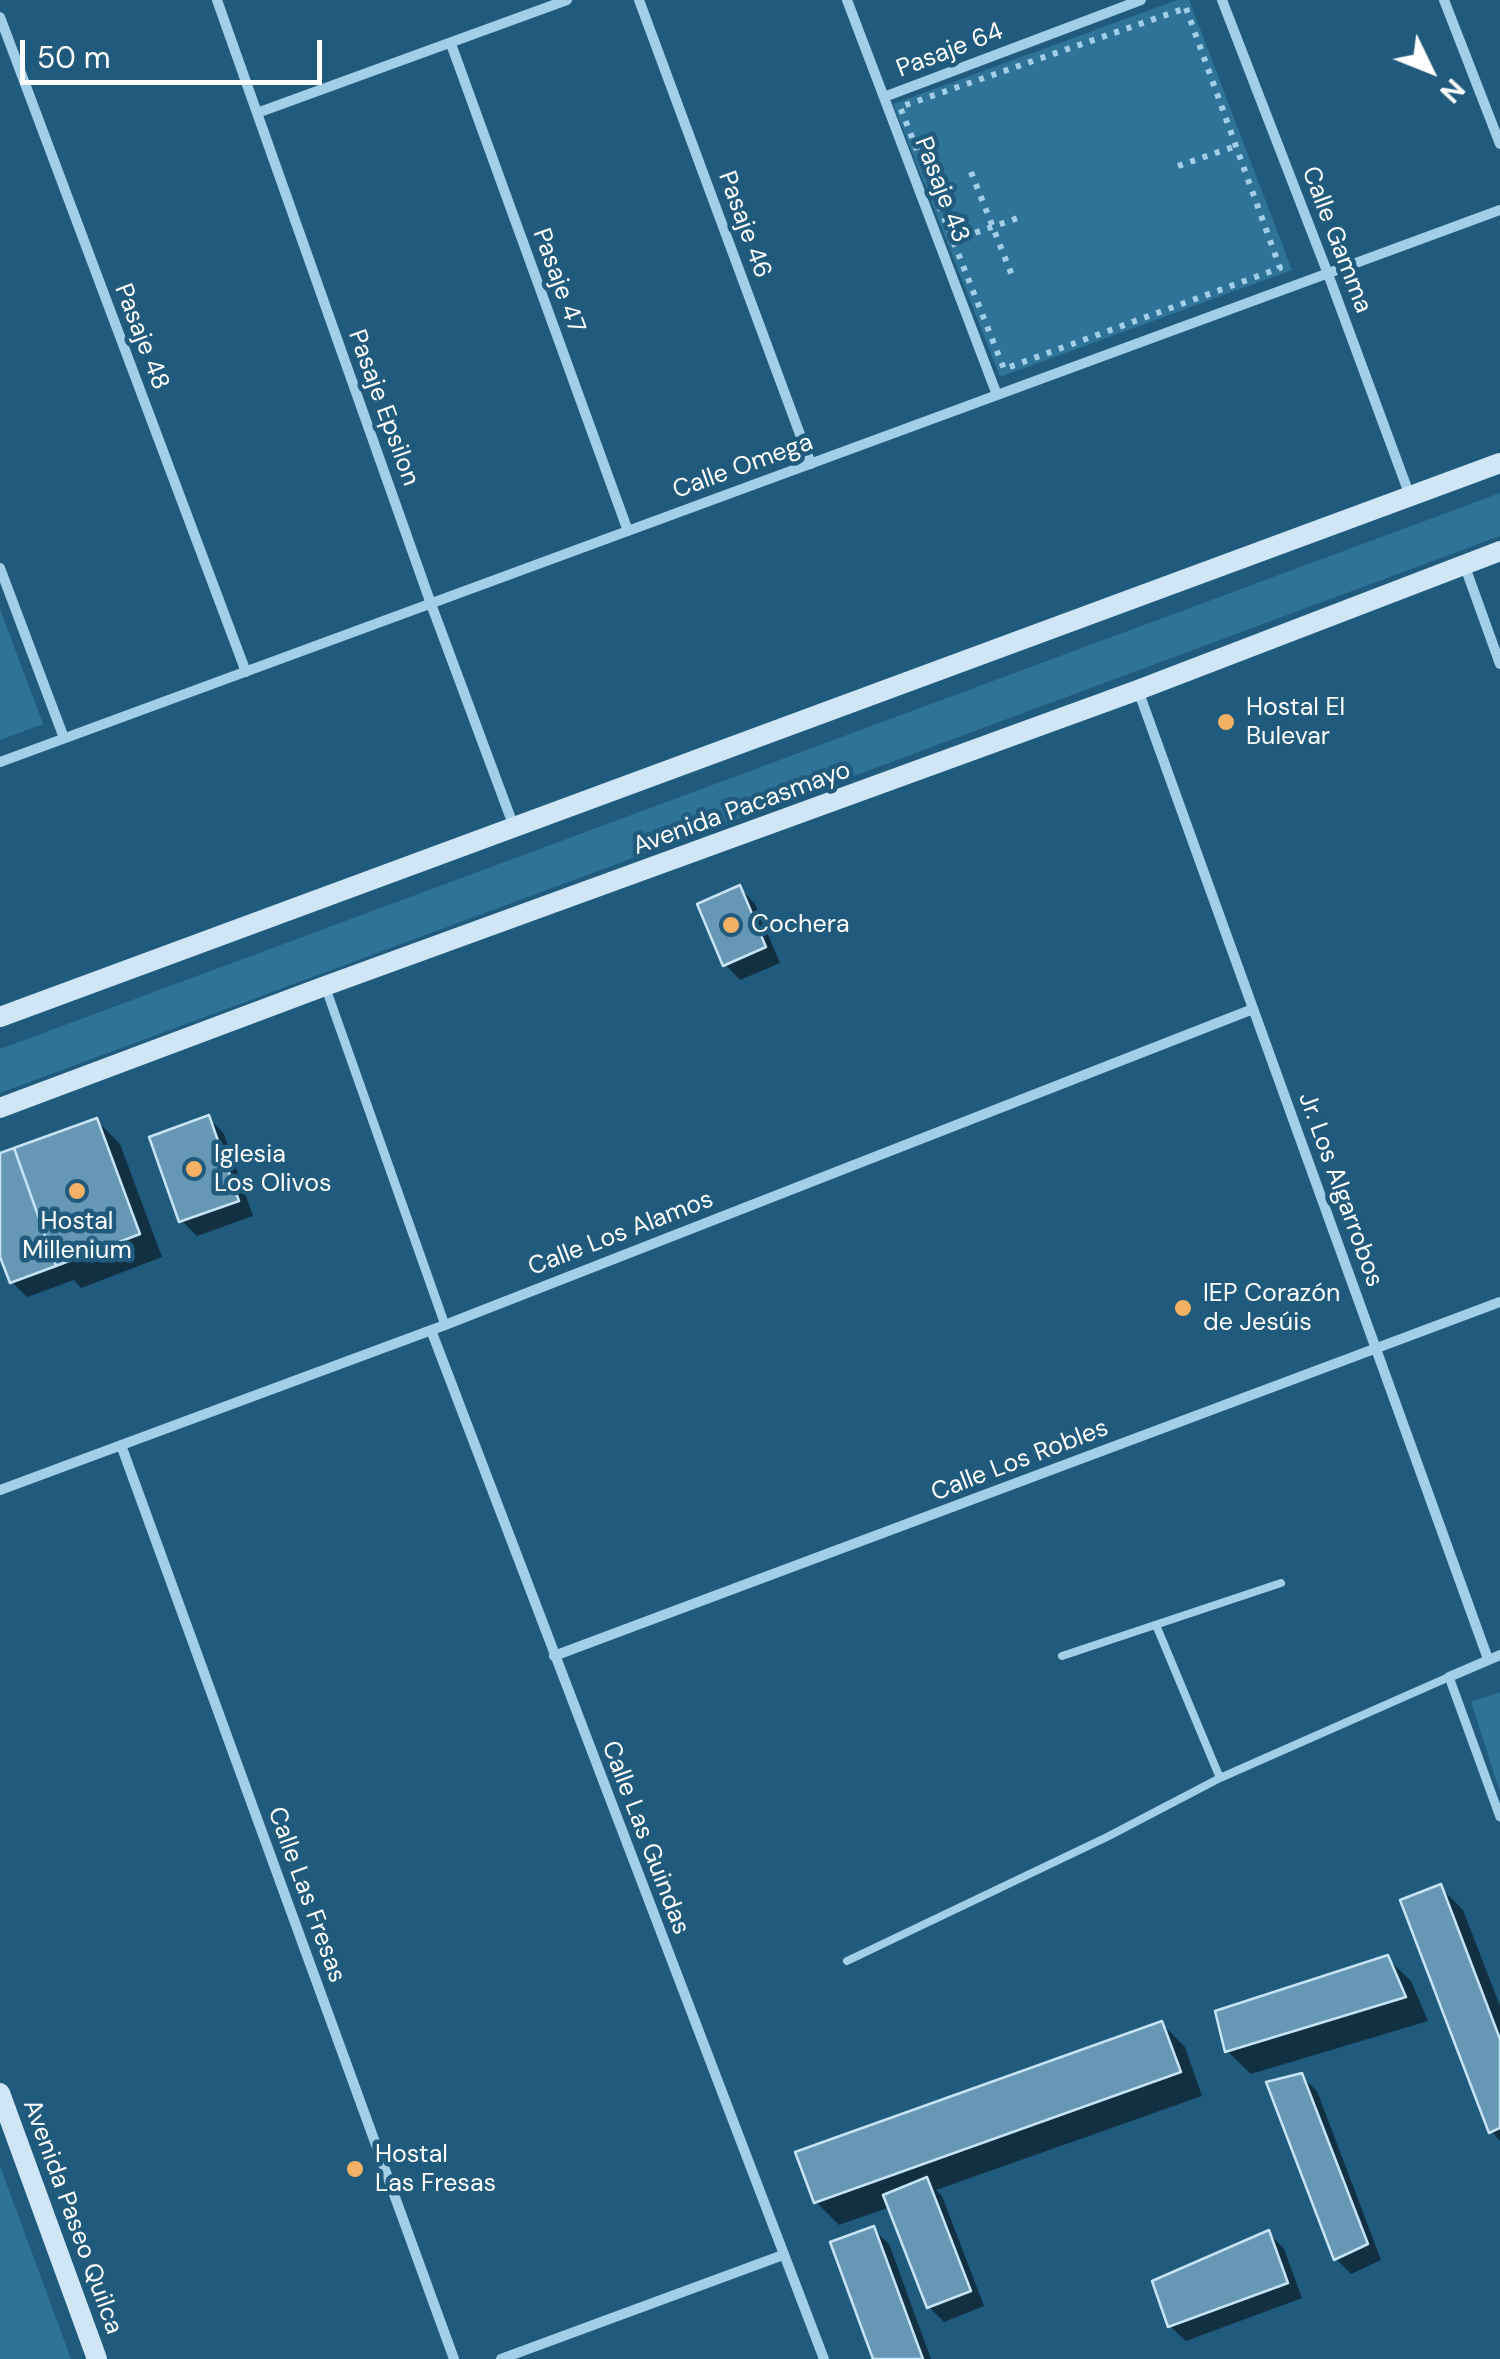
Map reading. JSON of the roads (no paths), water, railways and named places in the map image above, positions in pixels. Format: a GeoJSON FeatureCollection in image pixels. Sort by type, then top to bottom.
{"type":"FeatureCollection","features":[{"type":"Feature","properties":{"kind":"main road"},"geometry":{"type":"LineString","coordinates":[[0,1017],[1500,463]]}},
{"type":"Feature","properties":{"kind":"main road","name":"Avenida Pacasmayo"},"geometry":{"type":"LineString","coordinates":[[0,1108],[1138,690],[1500,551]]}},
{"type":"Feature","properties":{"kind":"main road","name":"Avenida Paseo Quilca"},"geometry":{"type":"LineString","coordinates":[[0,2093],[97,2359]]}},
{"type":"Feature","properties":{"kind":"street","name":"Pasaje Epsilon"},"geometry":{"type":"LineString","coordinates":[[217,0],[514,828]]}},
{"type":"Feature","properties":{"kind":"street"},"geometry":{"type":"LineString","coordinates":[[256,114],[566,0]]}},
{"type":"Feature","properties":{"kind":"street","name":"Pasaje 46"},"geometry":{"type":"LineString","coordinates":[[638,0],[811,464]]}},
{"type":"Feature","properties":{"kind":"street","name":"Pasaje 43"},"geometry":{"type":"LineString","coordinates":[[848,0],[998,395]]}},
{"type":"Feature","properties":{"kind":"street","name":"Pasaje 64"},"geometry":{"type":"LineString","coordinates":[[884,97],[1142,0]]}},
{"type":"Feature","properties":{"kind":"street","name":"Calle Gamma"},"geometry":{"type":"LineString","coordinates":[[1222,0],[1410,496]]}},
{"type":"Feature","properties":{"kind":"street"},"geometry":{"type":"LineString","coordinates":[[1444,0],[1500,144]]}},
{"type":"Feature","properties":{"kind":"street","name":"Pasaje 48"},"geometry":{"type":"LineString","coordinates":[[0,16],[246,672]]}},
{"type":"Feature","properties":{"kind":"street","name":"Pasaje 47"},"geometry":{"type":"LineString","coordinates":[[451,44],[628,531]]}},
{"type":"Feature","properties":{"kind":"street","name":"Calle Omega"},"geometry":{"type":"LineString","coordinates":[[0,762],[1500,210]]}},
{"type":"Feature","properties":{"kind":"street"},"geometry":{"type":"LineString","coordinates":[[1464,564],[1500,664]]}},
{"type":"Feature","properties":{"kind":"street"},"geometry":{"type":"LineString","coordinates":[[0,568],[64,738]]}},
{"type":"Feature","properties":{"kind":"street","name":"Jr. Los Algarrobos"},"geometry":{"type":"LineString","coordinates":[[1138,690],[1488,1659]]}},
{"type":"Feature","properties":{"kind":"street"},"geometry":{"type":"LineString","coordinates":[[325,986],[444,1324]]}},
{"type":"Feature","properties":{"kind":"street","name":"Calle Los Alamos"},"geometry":{"type":"LineString","coordinates":[[0,1490],[431,1330],[1253,1009]]}},
{"type":"Feature","properties":{"kind":"street","name":"Calle Los Robles"},"geometry":{"type":"LineString","coordinates":[[554,1656],[1500,1302]]}},
{"type":"Feature","properties":{"kind":"street","name":"Calle Las Guindas"},"geometry":{"type":"LineString","coordinates":[[431,1330],[824,2359]]}},
{"type":"Feature","properties":{"kind":"street","name":"Calle Las Fresas"},"geometry":{"type":"LineString","coordinates":[[121,1446],[454,2359]]}},
{"type":"Feature","properties":{"kind":"street"},"geometry":{"type":"LineString","coordinates":[[1500,1654],[1449,1677],[1500,1817]]}},
{"type":"Feature","properties":{"kind":"street"},"geometry":{"type":"LineString","coordinates":[[501,2359],[783,2254]]}},
{"type":"Feature","properties":{"kind":"lane"},"geometry":{"type":"LineString","coordinates":[[1062,1656],[1281,1583]]}},
{"type":"Feature","properties":{"kind":"lane"},"geometry":{"type":"LineString","coordinates":[[1156,1625],[1220,1778]]}},
{"type":"Feature","properties":{"kind":"lane"},"geometry":{"type":"LineString","coordinates":[[847,1961],[1107,1837],[1220,1778],[1449,1677]]}},
{"type":"Feature","properties":{"kind":"place","name":"Hostal El Bulevar"},"geometry":{"type":"Point","coordinates":[1226,722]}},
{"type":"Feature","properties":{"kind":"place","name":"Cochera"},"geometry":{"type":"Point","coordinates":[731,925]}},
{"type":"Feature","properties":{"kind":"place","name":"Iglesia Los Olivos"},"geometry":{"type":"Point","coordinates":[194,1169]}},
{"type":"Feature","properties":{"kind":"place","name":"Hostal Millenium"},"geometry":{"type":"Point","coordinates":[77,1191]}},
{"type":"Feature","properties":{"kind":"place","name":"IEP Corazón de Jesúis"},"geometry":{"type":"Point","coordinates":[1183,1308]}},
{"type":"Feature","properties":{"kind":"place","name":"Hostal Las Fresas"},"geometry":{"type":"Point","coordinates":[355,2169]}}]}
